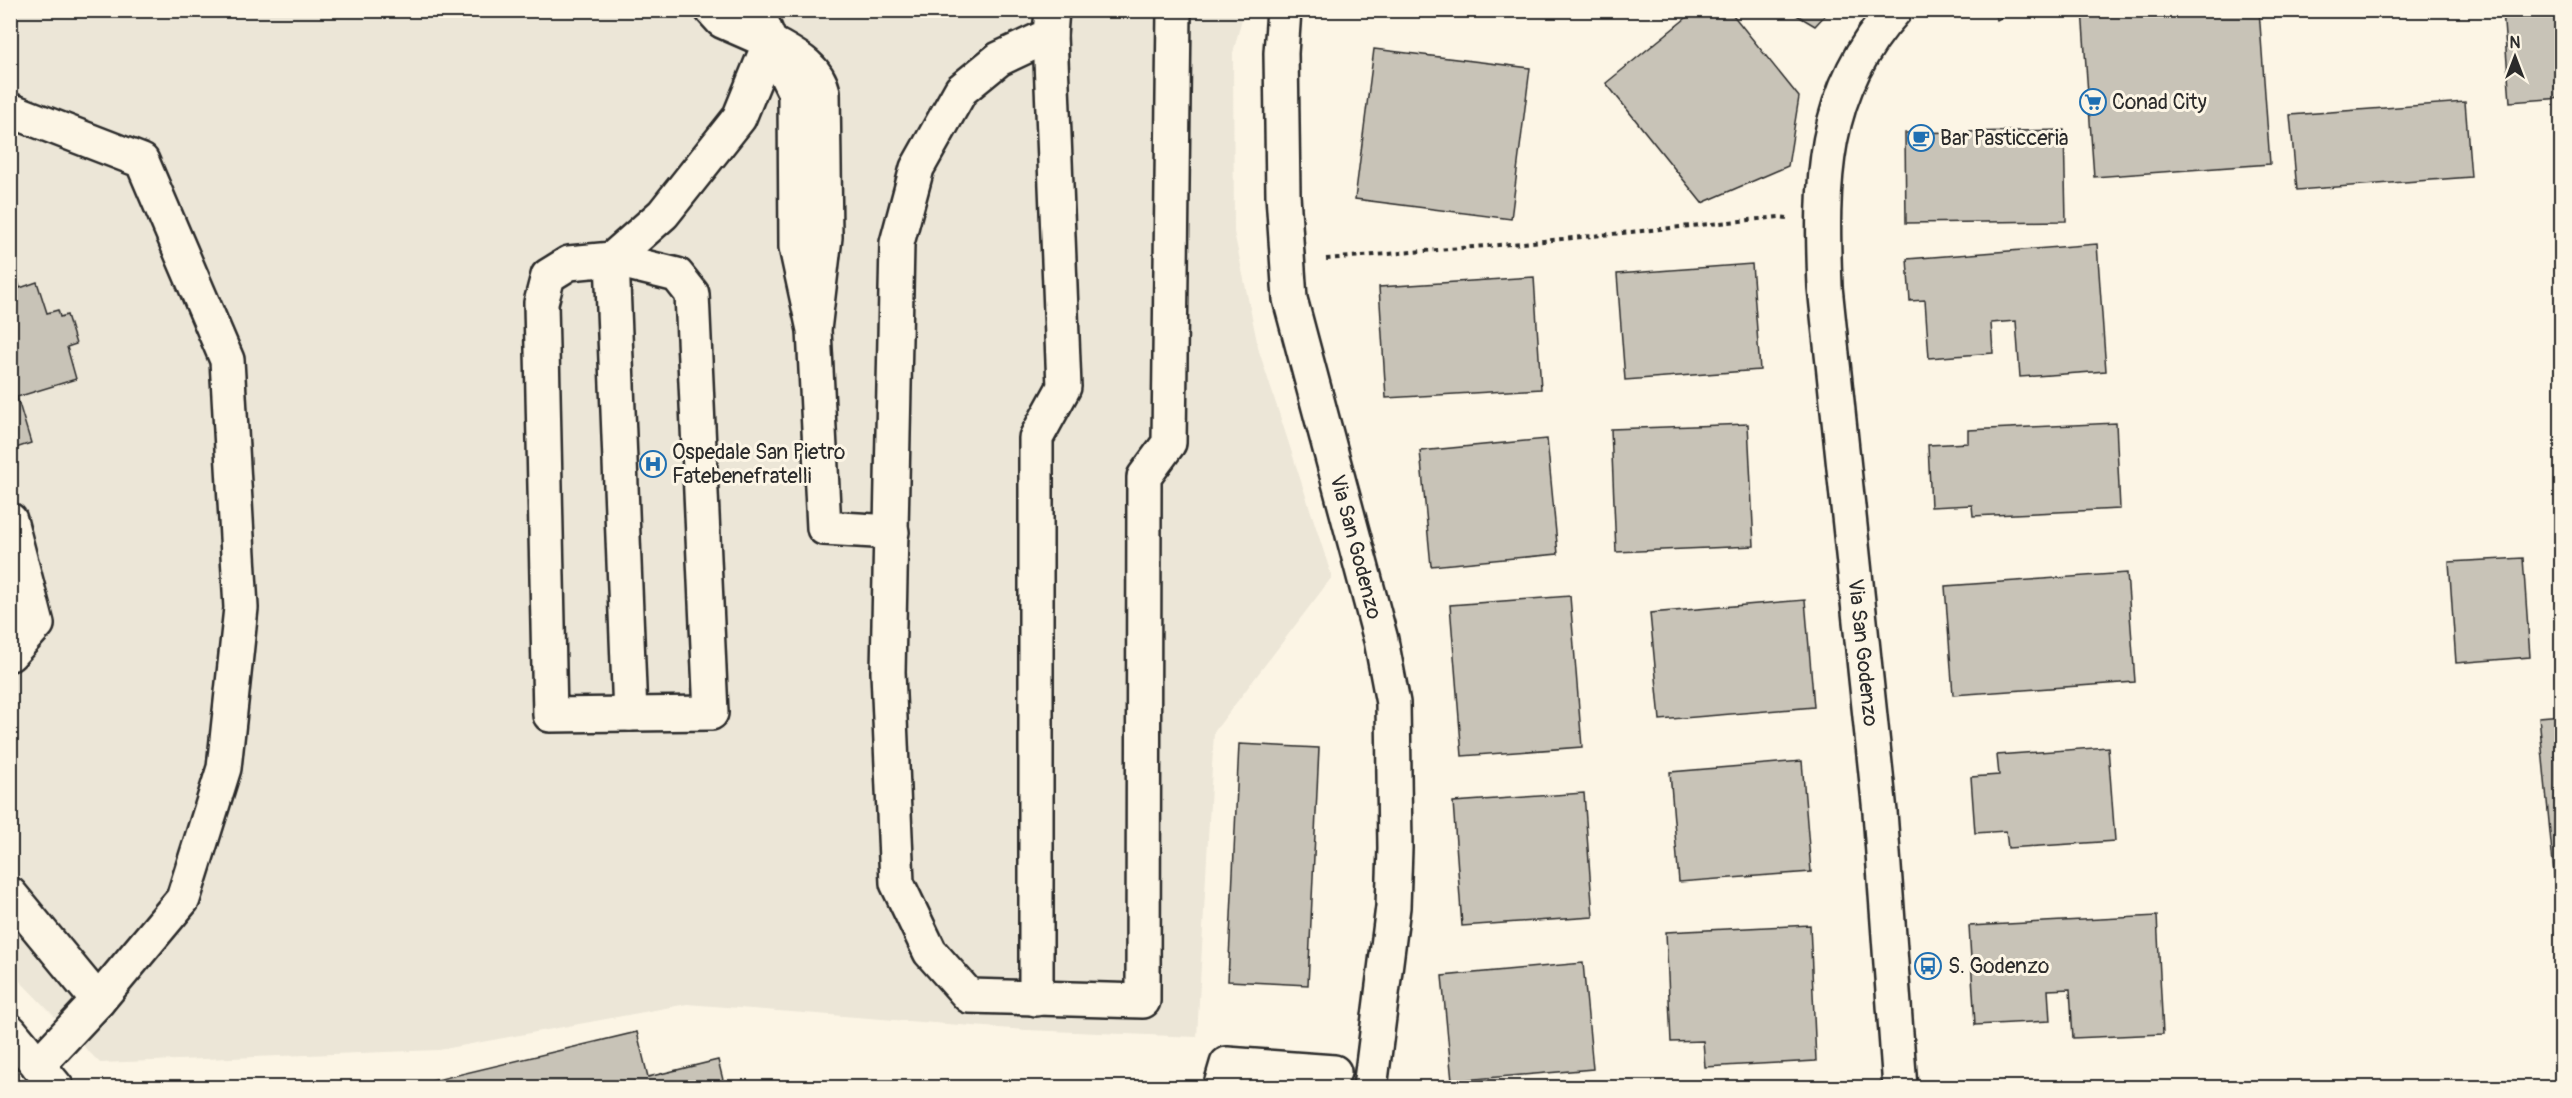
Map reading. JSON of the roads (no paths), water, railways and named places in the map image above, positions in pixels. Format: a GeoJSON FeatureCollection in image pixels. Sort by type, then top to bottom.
{"type":"FeatureCollection","features":[{"type":"Feature","properties":{"kind":"street"},"geometry":{"type":"LineString","coordinates":[[712,10],[722,21],[770,42],[806,64],[820,78],[823,92],[825,237],[814,330],[824,528],[892,532]]}},
{"type":"Feature","properties":{"kind":"street"},"geometry":{"type":"LineString","coordinates":[[612,259],[663,214],[739,118],[770,42],[757,10]]}},
{"type":"Feature","properties":{"kind":"street"},"geometry":{"type":"LineString","coordinates":[[1051,23],[999,59],[961,90],[916,168],[897,243],[888,672],[897,884],[930,952],[969,996],[1143,1001],[1144,477],[1169,443],[1174,10]]}},
{"type":"Feature","properties":{"kind":"street","name":"Via San Godenzo"},"geometry":{"type":"LineString","coordinates":[[1284,10],[1281,53],[1283,195],[1290,299],[1381,640],[1393,703],[1395,825],[1393,897],[1370,1088]]}},
{"type":"Feature","properties":{"kind":"street","name":"Via San Godenzo"},"geometry":{"type":"LineString","coordinates":[[1895,10],[1880,27],[1863,53],[1839,102],[1826,159],[1823,218],[1825,287],[1880,813],[1900,1088]]}},
{"type":"Feature","properties":{"kind":"street"},"geometry":{"type":"LineString","coordinates":[[1036,999],[1036,438],[1064,387],[1051,23]]}},
{"type":"Feature","properties":{"kind":"street"},"geometry":{"type":"LineString","coordinates":[[10,110],[142,161],[228,360],[241,608],[224,768],[183,899],[98,1001],[47,1076],[10,1031]]}},
{"type":"Feature","properties":{"kind":"street"},"geometry":{"type":"LineString","coordinates":[[612,259],[630,714]]}},
{"type":"Feature","properties":{"kind":"street"},"geometry":{"type":"LineString","coordinates":[[612,259],[677,275],[692,294],[711,713],[550,715],[541,303],[548,276],[569,263],[612,259]]}},
{"type":"Feature","properties":{"kind":"street"},"geometry":{"type":"LineString","coordinates":[[10,520],[37,624],[10,654]]}},
{"type":"Feature","properties":{"kind":"street"},"geometry":{"type":"LineString","coordinates":[[10,894],[98,1001]]}},
{"type":"Feature","properties":{"kind":"street"},"geometry":{"type":"LineString","coordinates":[[1220,1088],[1227,1064],[1334,1072]]}},
{"type":"Feature","properties":{"kind":"place","name":"Conad City"},"geometry":{"type":"Point","coordinates":[2093,102]}},
{"type":"Feature","properties":{"kind":"place","name":"Bar Pasticceria"},"geometry":{"type":"Point","coordinates":[1921,138]}},
{"type":"Feature","properties":{"kind":"place","name":"Ospedale San Pietro Fatebenefratelli"},"geometry":{"type":"Point","coordinates":[653,464]}},
{"type":"Feature","properties":{"kind":"place","name":"S. Godenzo"},"geometry":{"type":"Point","coordinates":[1928,966]}}]}
